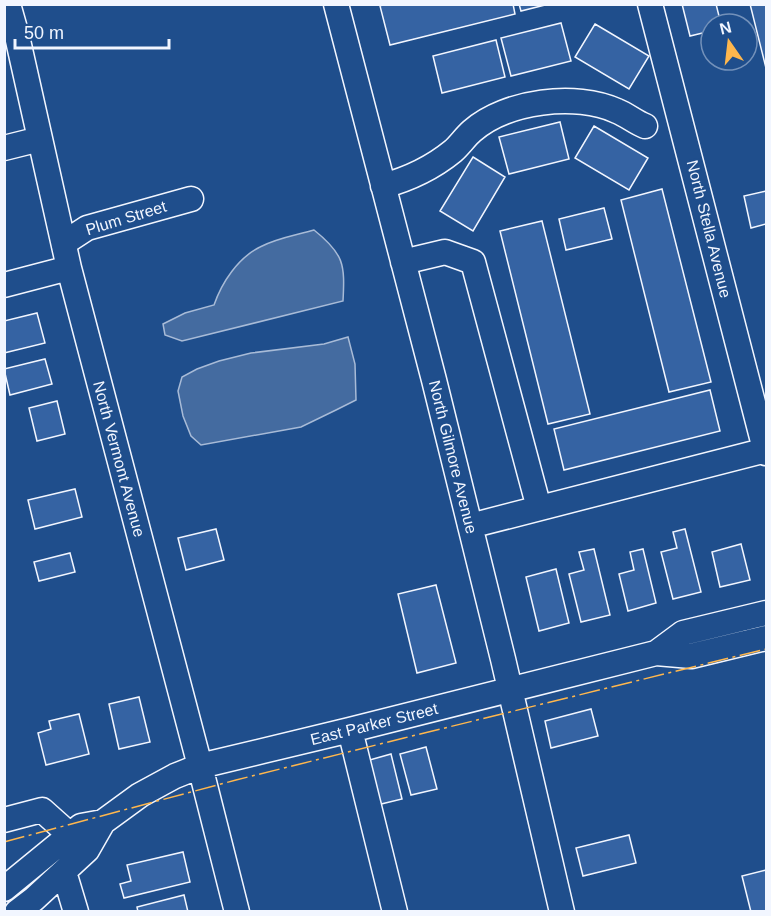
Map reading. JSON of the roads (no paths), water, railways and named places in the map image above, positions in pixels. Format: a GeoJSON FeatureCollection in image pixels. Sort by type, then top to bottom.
{"type":"FeatureCollection","features":[{"type":"Feature","properties":{"kind":"street","name":"North Gilmore Avenue"},"geometry":{"type":"LineString","coordinates":[[336,4],[470,526],[562,912]]}},
{"type":"Feature","properties":{"kind":"street","name":"North Stella Avenue"},"geometry":{"type":"LineString","coordinates":[[650,4],[766,451]]}},
{"type":"Feature","properties":{"kind":"street","name":"North Vermont Avenue"},"geometry":{"type":"LineString","coordinates":[[7,7],[69,268],[237,912]]}},
{"type":"Feature","properties":{"kind":"street"},"geometry":{"type":"LineString","coordinates":[[383,186],[404,181],[427,169],[453,150],[472,130],[495,116],[526,105],[556,100],[581,102],[618,111],[645,126]]}},
{"type":"Feature","properties":{"kind":"street"},"geometry":{"type":"LineString","coordinates":[[4,148],[40,139]]}},
{"type":"Feature","properties":{"kind":"street","name":"Plum Street"},"geometry":{"type":"LineString","coordinates":[[64,243],[87,228],[191,199]]}},
{"type":"Feature","properties":{"kind":"street"},"geometry":{"type":"LineString","coordinates":[[403,262],[445,252],[472,262],[539,508]]}},
{"type":"Feature","properties":{"kind":"street"},"geometry":{"type":"LineString","coordinates":[[4,285],[69,268]]}},
{"type":"Feature","properties":{"kind":"street"},"geometry":{"type":"LineString","coordinates":[[470,526],[766,451]]}},
{"type":"Feature","properties":{"kind":"street","name":"East Parker Street"},"geometry":{"type":"LineString","coordinates":[[656,653],[683,633],[766,613]]}},
{"type":"Feature","properties":{"kind":"street","name":"East Parker Street"},"geometry":{"type":"LineString","coordinates":[[17,912],[87,850],[103,822],[140,795],[175,776],[200,766],[656,653],[691,656],[766,638]]}},
{"type":"Feature","properties":{"kind":"street"},"geometry":{"type":"LineString","coordinates":[[350,730],[395,912]]}},
{"type":"Feature","properties":{"kind":"street"},"geometry":{"type":"LineString","coordinates":[[4,820],[42,810],[70,836]]}},
{"type":"Feature","properties":{"kind":"street","name":"East Parker Street"},"geometry":{"type":"LineString","coordinates":[[4,889],[81,826],[103,822]]}},
{"type":"Feature","properties":{"kind":"street"},"geometry":{"type":"LineString","coordinates":[[64,872],[76,912]]}},
{"type":"Feature","properties":{"kind":"water"},"geometry":{"type":"Polygon","coordinates":[[[314,230],[331,246],[341,261],[344,278],[343,301],[182,341],[165,335],[163,324],[185,313],[214,305],[221,288],[232,272],[252,252],[273,241],[314,230]]]}},
{"type":"Feature","properties":{"kind":"water"},"geometry":{"type":"Polygon","coordinates":[[[348,337],[355,364],[356,400],[301,427],[201,445],[191,436],[183,416],[178,391],[182,377],[219,361],[251,353],[324,344],[348,337]]]}}]}
